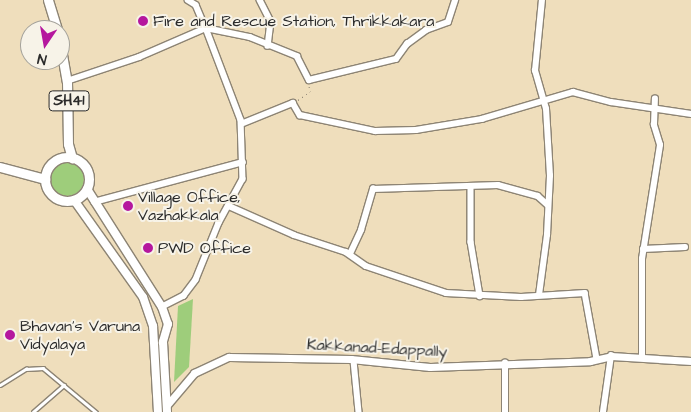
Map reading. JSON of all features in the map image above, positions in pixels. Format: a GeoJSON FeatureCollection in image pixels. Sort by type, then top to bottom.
{"type":"FeatureCollection","features":[{"type":"Feature","properties":{"kind":"main road"},"geometry":{"type":"LineString","coordinates":[[48,0],[54,20]]}},
{"type":"Feature","properties":{"kind":"main road","name":"SH41"},"geometry":{"type":"LineString","coordinates":[[65,70],[67,81],[68,144],[72,158]]}},
{"type":"Feature","properties":{"kind":"main road"},"geometry":{"type":"LineString","coordinates":[[87,189],[74,200],[56,198],[48,191],[45,178],[54,161],[72,158],[80,161],[88,172],[87,189],[94,202],[162,307],[168,324],[163,342],[167,408]]}},
{"type":"Feature","properties":{"kind":"main road"},"geometry":{"type":"LineString","coordinates":[[0,167],[45,178]]}},
{"type":"Feature","properties":{"kind":"main road"},"geometry":{"type":"LineString","coordinates":[[74,200],[143,297],[153,326],[158,412]]}},
{"type":"Feature","properties":{"kind":"street"},"geometry":{"type":"LineString","coordinates":[[162,307],[184,296],[196,280],[243,179],[241,124],[206,28],[196,5],[188,0]]}},
{"type":"Feature","properties":{"kind":"street"},"geometry":{"type":"LineString","coordinates":[[260,0],[271,22],[268,46]]}},
{"type":"Feature","properties":{"kind":"street"},"geometry":{"type":"LineString","coordinates":[[67,81],[138,57],[206,28],[250,37],[268,46],[297,56],[309,80],[396,59],[407,44],[420,35],[448,22],[455,0]]}},
{"type":"Feature","properties":{"kind":"street"},"geometry":{"type":"LineString","coordinates":[[539,295],[548,205],[549,157],[543,99],[535,71],[542,0]]}},
{"type":"Feature","properties":{"kind":"street"},"geometry":{"type":"LineString","coordinates":[[241,124],[293,103],[300,115],[375,130],[416,130],[482,119],[543,99],[573,92],[691,114]]}},
{"type":"Feature","properties":{"kind":"street"},"geometry":{"type":"LineString","coordinates":[[642,358],[640,341],[643,249],[658,162],[655,99]]}},
{"type":"Feature","properties":{"kind":"street"},"geometry":{"type":"LineString","coordinates":[[94,202],[243,162]]}},
{"type":"Feature","properties":{"kind":"street"},"geometry":{"type":"LineString","coordinates":[[471,187],[471,242],[480,296]]}},
{"type":"Feature","properties":{"kind":"street"},"geometry":{"type":"LineString","coordinates":[[350,254],[361,230],[373,189],[508,187],[538,196],[548,205]]}},
{"type":"Feature","properties":{"kind":"street"},"geometry":{"type":"LineString","coordinates":[[229,206],[294,235],[350,254],[366,266],[432,289],[480,296],[585,293],[597,359]]}},
{"type":"Feature","properties":{"kind":"street"},"geometry":{"type":"LineString","coordinates":[[643,249],[685,247]]}},
{"type":"Feature","properties":{"kind":"street"},"geometry":{"type":"LineString","coordinates":[[603,412],[611,356]]}},
{"type":"Feature","properties":{"kind":"street","name":"Kakkanad-Edappally"},"geometry":{"type":"LineString","coordinates":[[167,408],[194,373],[229,358],[354,361],[430,367],[505,363],[528,365],[611,356],[691,361]]}},
{"type":"Feature","properties":{"kind":"street"},"geometry":{"type":"LineString","coordinates":[[354,361],[359,412]]}},
{"type":"Feature","properties":{"kind":"street"},"geometry":{"type":"LineString","coordinates":[[505,363],[505,412]]}},
{"type":"Feature","properties":{"kind":"lane"},"geometry":{"type":"LineString","coordinates":[[0,386],[34,367],[43,368],[96,412]]}},
{"type":"Feature","properties":{"kind":"lane"},"geometry":{"type":"LineString","coordinates":[[33,412],[64,384]]}},
{"type":"Feature","properties":{"kind":"path"},"geometry":{"type":"LineString","coordinates":[[293,103],[310,92],[309,80]]}},
{"type":"Feature","properties":{"kind":"green space"},"geometry":{"type":"Polygon","coordinates":[[[67,162],[79,167],[84,179],[79,191],[67,196],[55,191],[50,179],[55,167],[67,162]]]}},
{"type":"Feature","properties":{"kind":"green space"},"geometry":{"type":"Polygon","coordinates":[[[193,299],[189,367],[174,382],[178,306],[193,299]]]}},
{"type":"Feature","properties":{"kind":"place","name":"Fire and Rescue Station, Thrikkakara"},"geometry":{"type":"Point","coordinates":[143,21]}},
{"type":"Feature","properties":{"kind":"place","name":"Village Office, Vazhakkala"},"geometry":{"type":"Point","coordinates":[128,206]}},
{"type":"Feature","properties":{"kind":"place","name":"PWD Office"},"geometry":{"type":"Point","coordinates":[148,248]}},
{"type":"Feature","properties":{"kind":"place","name":"Bhavan's Varuna Vidyalaya"},"geometry":{"type":"Point","coordinates":[10,335]}}]}
